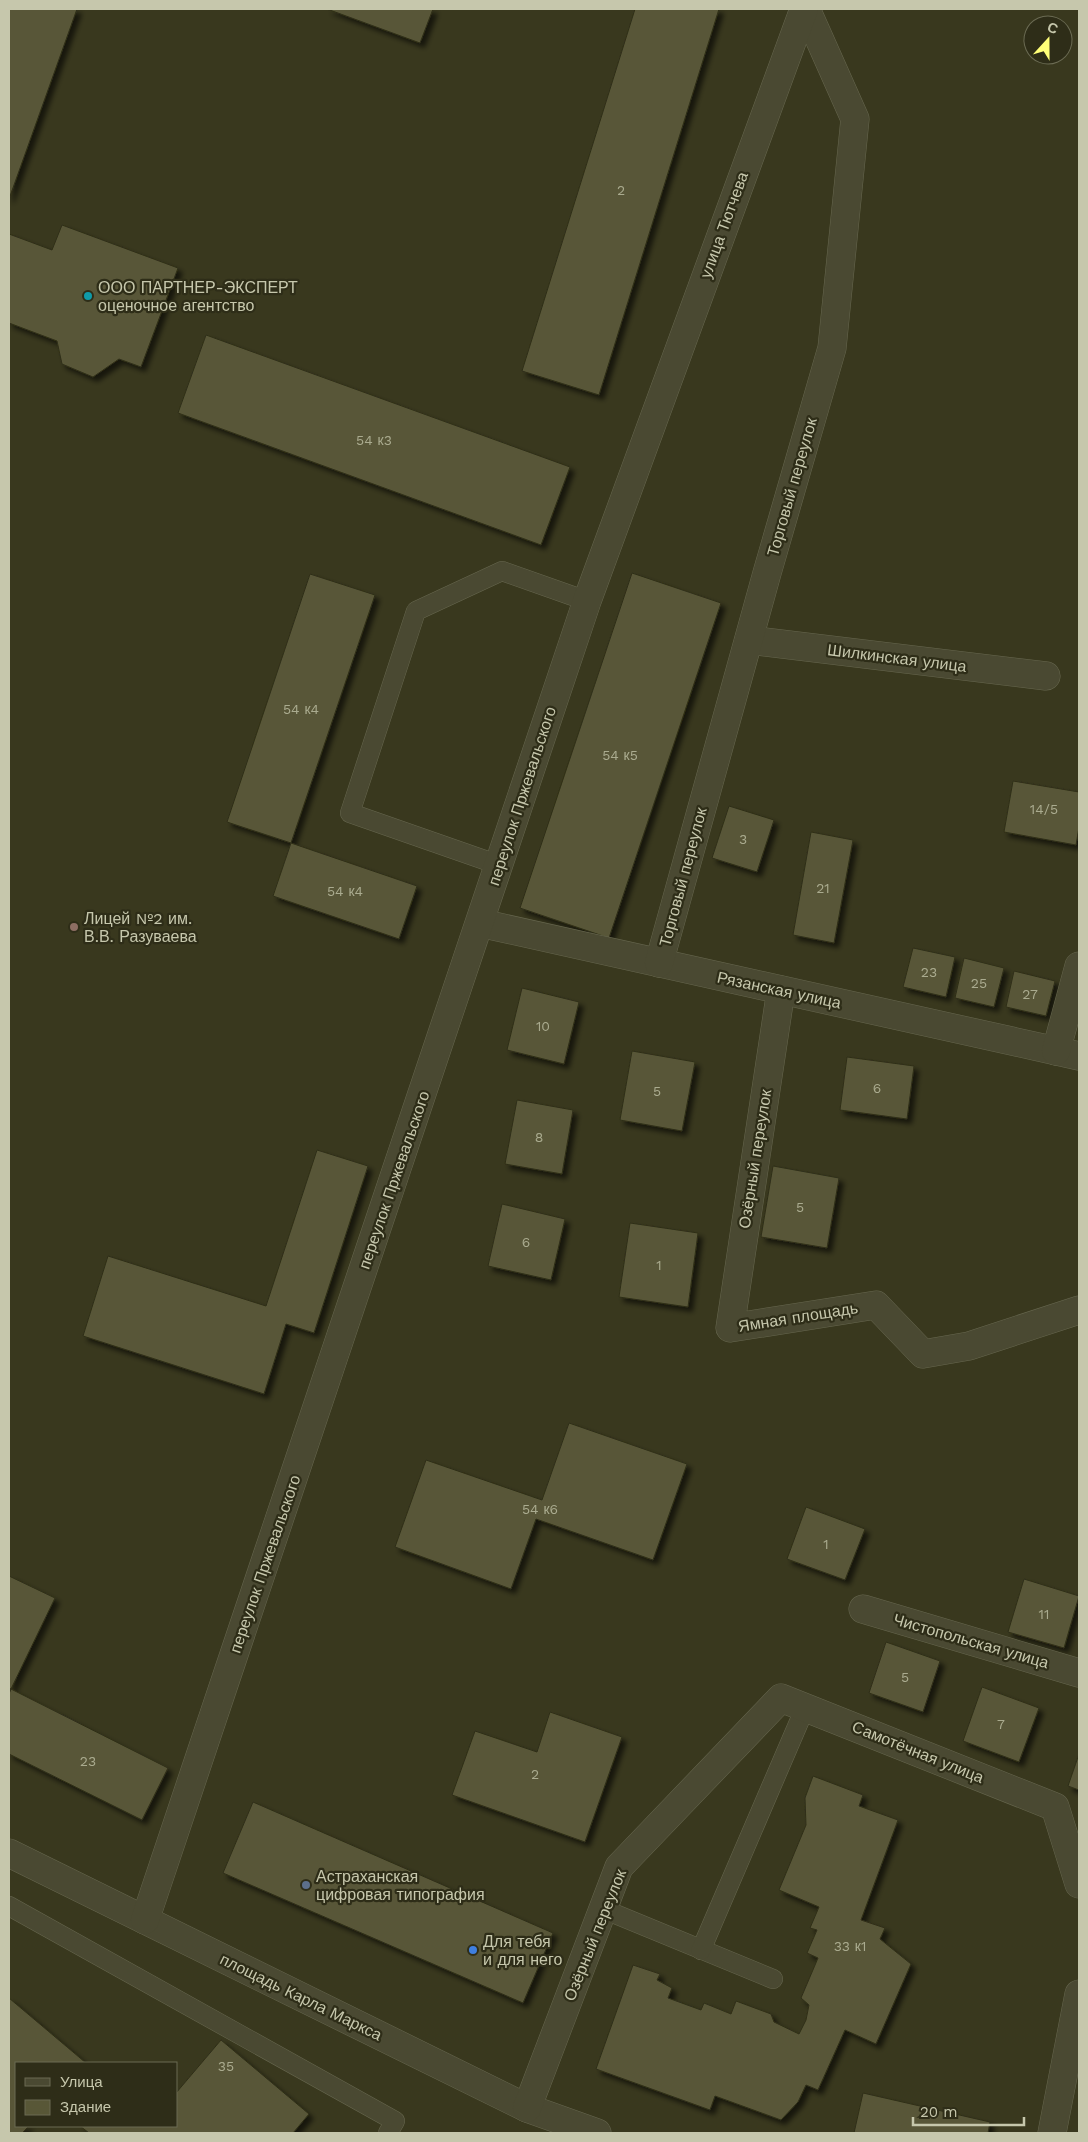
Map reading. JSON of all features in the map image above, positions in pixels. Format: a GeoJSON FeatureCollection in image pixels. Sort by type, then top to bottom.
{"type":"FeatureCollection","features":[{"type":"Feature","properties":{"kind":"street","name":"улица Тютчева"},"geometry":{"type":"LineString","coordinates":[[644,440],[805,9]]}},
{"type":"Feature","properties":{"kind":"street","name":"Торговый переулок"},"geometry":{"type":"LineString","coordinates":[[659,963],[832,348],[855,119],[805,9]]}},
{"type":"Feature","properties":{"kind":"street","name":"переулок Пржевальского"},"geometry":{"type":"LineString","coordinates":[[145,1920],[587,601],[644,440]]}},
{"type":"Feature","properties":{"kind":"street","name":"Шилкинская улица"},"geometry":{"type":"LineString","coordinates":[[749,640],[1046,676]]}},
{"type":"Feature","properties":{"kind":"street","name":"Рязанская улица"},"geometry":{"type":"LineString","coordinates":[[480,924],[1068,1054]]}},
{"type":"Feature","properties":{"kind":"street"},"geometry":{"type":"LineString","coordinates":[[1068,1054],[1079,966]]}},
{"type":"Feature","properties":{"kind":"street","name":"Озёрный переулок"},"geometry":{"type":"LineString","coordinates":[[730,1328],[781,990]]}},
{"type":"Feature","properties":{"kind":"street","name":"Ямная площадь"},"geometry":{"type":"LineString","coordinates":[[730,1328],[876,1306],[923,1354],[969,1346],[1079,1310]]}},
{"type":"Feature","properties":{"kind":"street","name":"Чистопольская улица"},"geometry":{"type":"LineString","coordinates":[[862,1610],[1079,1673]]}},
{"type":"Feature","properties":{"kind":"street","name":"Озёрный переулок"},"geometry":{"type":"LineString","coordinates":[[527,2108],[619,1867],[793,1703]]}},
{"type":"Feature","properties":{"kind":"street","name":"Самотёчная улица"},"geometry":{"type":"LineString","coordinates":[[793,1703],[1055,1807],[1079,1884]]}},
{"type":"Feature","properties":{"kind":"street","name":"площадь Карла Маркса"},"geometry":{"type":"LineString","coordinates":[[9,1853],[527,2108],[597,2133]]}},
{"type":"Feature","properties":{"kind":"street"},"geometry":{"type":"LineString","coordinates":[[1052,2133],[1079,1994]]}},
{"type":"Feature","properties":{"kind":"lane"},"geometry":{"type":"LineString","coordinates":[[499,865],[350,813],[416,611],[502,571],[587,601]]}},
{"type":"Feature","properties":{"kind":"lane"},"geometry":{"type":"LineString","coordinates":[[701,1950],[793,1703]]}},
{"type":"Feature","properties":{"kind":"lane"},"geometry":{"type":"LineString","coordinates":[[9,1906],[395,2121],[388,2133]]}},
{"type":"Feature","properties":{"kind":"lane"},"geometry":{"type":"LineString","coordinates":[[603,1909],[773,1979]]}},
{"type":"Feature","properties":{"kind":"building"},"geometry":{"type":"Polygon","coordinates":[[[9,9],[77,9],[9,199],[9,9]]]}},
{"type":"Feature","properties":{"kind":"building"},"geometry":{"type":"Polygon","coordinates":[[[327,9],[433,9],[420,43],[327,9]]]}},
{"type":"Feature","properties":{"kind":"building"},"geometry":{"type":"Polygon","coordinates":[[[635,9],[719,9],[599,395],[522,371],[635,9]]]}},
{"type":"Feature","properties":{"kind":"building","name":"ООО ПАРТНЕР-ЭКСПЕРТ оценочное агентство"},"geometry":{"type":"Polygon","coordinates":[[[62,225],[178,268],[141,367],[119,359],[93,377],[62,364],[57,341],[9,323],[9,234],[52,250],[62,225]]]}},
{"type":"Feature","properties":{"kind":"building"},"geometry":{"type":"Polygon","coordinates":[[[206,335],[570,467],[541,545],[178,413],[206,335]]]}},
{"type":"Feature","properties":{"kind":"building"},"geometry":{"type":"Polygon","coordinates":[[[632,573],[721,603],[609,938],[520,908],[632,573]]]}},
{"type":"Feature","properties":{"kind":"building"},"geometry":{"type":"Polygon","coordinates":[[[310,574],[375,595],[291,843],[227,822],[310,574]]]}},
{"type":"Feature","properties":{"kind":"building"},"geometry":{"type":"Polygon","coordinates":[[[1013,781],[1079,792],[1079,827],[1076,845],[1004,832],[1013,781]]]}},
{"type":"Feature","properties":{"kind":"building"},"geometry":{"type":"Polygon","coordinates":[[[729,806],[774,820],[757,872],[712,858],[729,806]]]}},
{"type":"Feature","properties":{"kind":"building"},"geometry":{"type":"Polygon","coordinates":[[[811,832],[853,840],[834,943],[793,935],[811,832]]]}},
{"type":"Feature","properties":{"kind":"building"},"geometry":{"type":"Polygon","coordinates":[[[291,843],[417,886],[399,939],[273,896],[291,843]]]}},
{"type":"Feature","properties":{"kind":"building"},"geometry":{"type":"Polygon","coordinates":[[[913,948],[955,957],[946,997],[903,987],[913,948]]]}},
{"type":"Feature","properties":{"kind":"building"},"geometry":{"type":"Polygon","coordinates":[[[964,958],[1004,968],[994,1007],[955,998],[964,958]]]}},
{"type":"Feature","properties":{"kind":"building"},"geometry":{"type":"Polygon","coordinates":[[[1014,971],[1055,981],[1046,1016],[1006,1007],[1014,971]]]}},
{"type":"Feature","properties":{"kind":"building"},"geometry":{"type":"Polygon","coordinates":[[[522,988],[579,1002],[564,1064],[507,1050],[522,988]]]}},
{"type":"Feature","properties":{"kind":"building"},"geometry":{"type":"Polygon","coordinates":[[[632,1051],[695,1062],[682,1131],[620,1120],[632,1051]]]}},
{"type":"Feature","properties":{"kind":"building"},"geometry":{"type":"Polygon","coordinates":[[[847,1057],[914,1066],[907,1119],[840,1110],[847,1057]]]}},
{"type":"Feature","properties":{"kind":"building"},"geometry":{"type":"Polygon","coordinates":[[[517,1100],[573,1110],[562,1174],[505,1164],[517,1100]]]}},
{"type":"Feature","properties":{"kind":"building"},"geometry":{"type":"Polygon","coordinates":[[[317,1150],[368,1166],[314,1333],[286,1324],[264,1394],[83,1336],[108,1256],[266,1306],[317,1150]]]}},
{"type":"Feature","properties":{"kind":"building"},"geometry":{"type":"Polygon","coordinates":[[[773,1166],[839,1178],[827,1248],[761,1237],[773,1166]]]}},
{"type":"Feature","properties":{"kind":"building"},"geometry":{"type":"Polygon","coordinates":[[[502,1204],[565,1219],[551,1280],[488,1266],[502,1204]]]}},
{"type":"Feature","properties":{"kind":"building"},"geometry":{"type":"Polygon","coordinates":[[[630,1223],[698,1233],[688,1307],[619,1297],[630,1223]]]}},
{"type":"Feature","properties":{"kind":"building"},"geometry":{"type":"Polygon","coordinates":[[[569,1423],[687,1464],[653,1560],[536,1519],[511,1589],[395,1547],[426,1460],[542,1500],[569,1423]]]}},
{"type":"Feature","properties":{"kind":"building"},"geometry":{"type":"Polygon","coordinates":[[[806,1507],[865,1529],[845,1580],[787,1559],[806,1507]]]}},
{"type":"Feature","properties":{"kind":"building"},"geometry":{"type":"Polygon","coordinates":[[[9,1576],[55,1598],[11,1689],[9,1688],[9,1576]]]}},
{"type":"Feature","properties":{"kind":"building"},"geometry":{"type":"Polygon","coordinates":[[[1024,1579],[1079,1596],[1064,1648],[1008,1632],[1024,1579]]]}},
{"type":"Feature","properties":{"kind":"building"},"geometry":{"type":"Polygon","coordinates":[[[886,1642],[940,1661],[923,1712],[869,1693],[886,1642]]]}},
{"type":"Feature","properties":{"kind":"building"},"geometry":{"type":"Polygon","coordinates":[[[982,1687],[1039,1708],[1019,1762],[963,1741],[982,1687]]]}},
{"type":"Feature","properties":{"kind":"building"},"geometry":{"type":"Polygon","coordinates":[[[11,1689],[168,1768],[142,1820],[9,1754],[9,1694],[11,1689]]]}},
{"type":"Feature","properties":{"kind":"building"},"geometry":{"type":"Polygon","coordinates":[[[550,1712],[622,1737],[585,1842],[452,1795],[475,1731],[537,1752],[550,1712]]]}},
{"type":"Feature","properties":{"kind":"building"},"geometry":{"type":"Polygon","coordinates":[[[1079,1754],[1079,1790],[1068,1786],[1079,1754]]]}},
{"type":"Feature","properties":{"kind":"building"},"geometry":{"type":"Polygon","coordinates":[[[813,1776],[863,1795],[859,1806],[898,1820],[861,1920],[885,1928],[880,1939],[911,1964],[876,2044],[845,2030],[818,2090],[806,2085],[798,2102],[781,2120],[715,2096],[710,2110],[596,2069],[633,1965],[660,1974],[657,1980],[672,1988],[668,1998],[701,2010],[704,2003],[731,2014],[736,2001],[771,2014],[774,2022],[799,2034],[806,2020],[809,2005],[801,1998],[818,1958],[807,1953],[817,1930],[810,1928],[819,1907],[779,1890],[806,1825],[805,1798],[813,1776]]]}},
{"type":"Feature","properties":{"kind":"building"},"geometry":{"type":"Polygon","coordinates":[[[253,1802],[553,1933],[523,2003],[223,1873],[253,1802]]]}},
{"type":"Feature","properties":{"kind":"building"},"geometry":{"type":"Polygon","coordinates":[[[9,1998],[85,2062],[15,2062],[15,2127],[28,2127],[22,2133],[9,2133],[9,1998]]]}},
{"type":"Feature","properties":{"kind":"building"},"geometry":{"type":"Polygon","coordinates":[[[221,2040],[309,2114],[293,2133],[89,2133],[81,2127],[178,2127],[178,2091],[221,2040]]]}},
{"type":"Feature","properties":{"kind":"building"},"geometry":{"type":"Polygon","coordinates":[[[863,2093],[990,2122],[988,2133],[854,2133],[863,2093]]]}},
{"type":"Feature","properties":{"kind":"place","name":"ООО ПАРТНЕР-ЭКСПЕРТ оценочное агентство"},"geometry":{"type":"Point","coordinates":[88,296]}},
{"type":"Feature","properties":{"kind":"place","name":"Лицей №2 им. В.В. Разуваева"},"geometry":{"type":"Point","coordinates":[74,927]}},
{"type":"Feature","properties":{"kind":"place","name":"Астраханская цифровая типография"},"geometry":{"type":"Point","coordinates":[306,1885]}},
{"type":"Feature","properties":{"kind":"place","name":"Для тебя и для него"},"geometry":{"type":"Point","coordinates":[473,1950]}}]}
